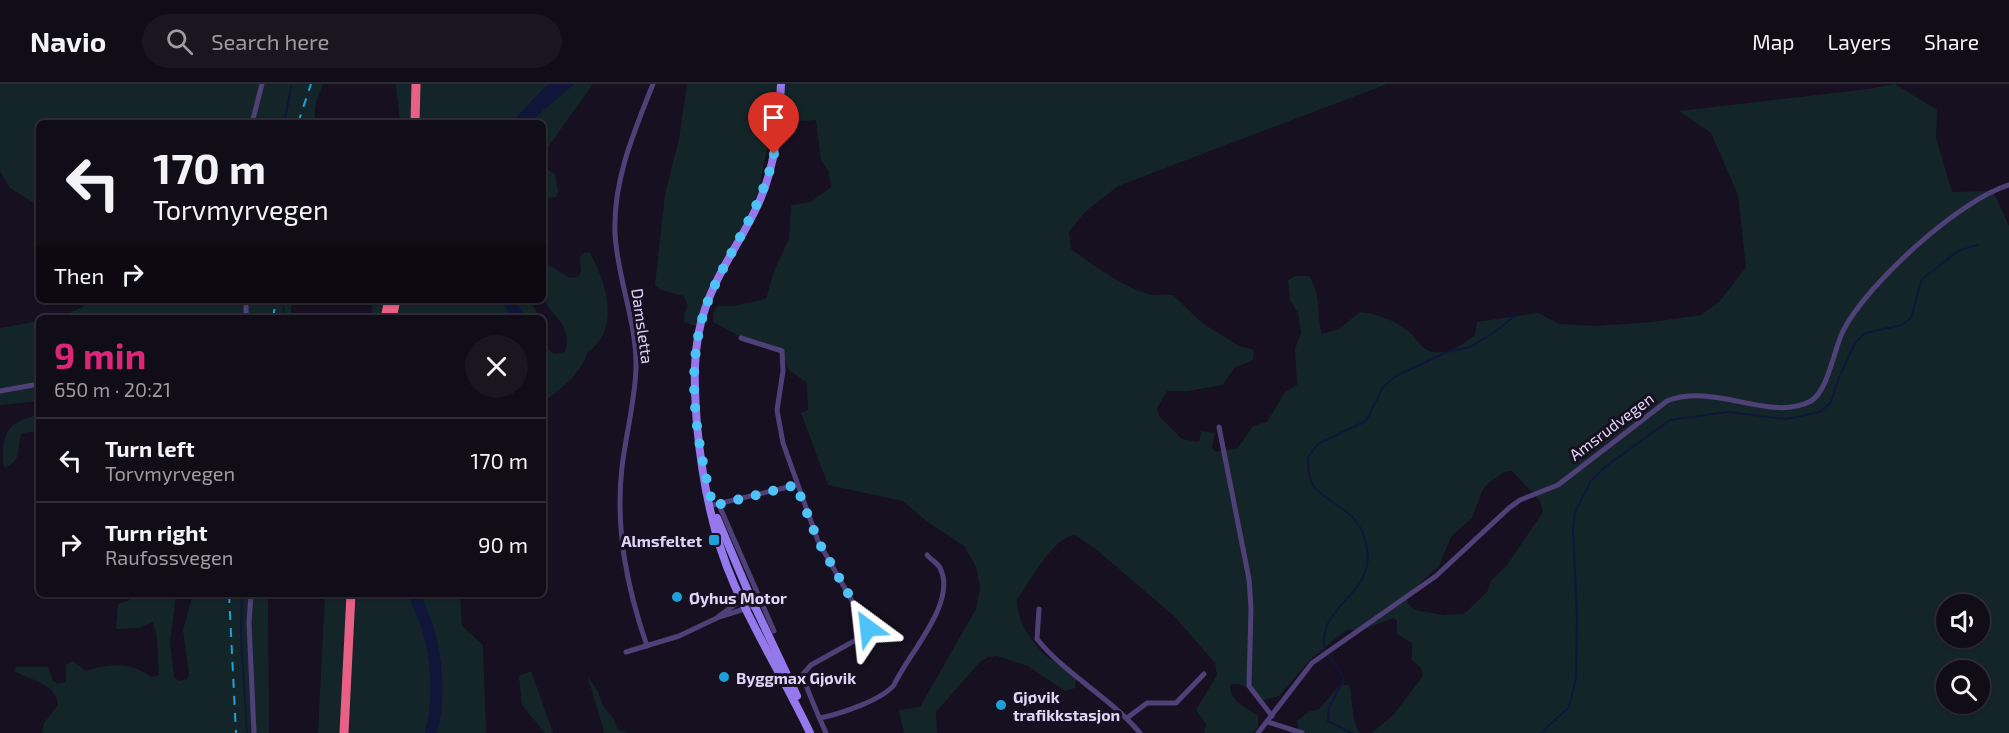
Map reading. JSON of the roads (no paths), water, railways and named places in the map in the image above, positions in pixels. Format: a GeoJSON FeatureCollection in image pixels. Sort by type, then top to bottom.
{"type":"FeatureCollection","features":[{"type":"Feature","properties":{"kind":"highway"},"geometry":{"type":"LineString","coordinates":[[415,120],[416,84]]}},
{"type":"Feature","properties":{"kind":"highway"},"geometry":{"type":"LineString","coordinates":[[421,120],[422,84]]}},
{"type":"Feature","properties":{"kind":"highway"},"geometry":{"type":"LineString","coordinates":[[338,733],[346,597]]}},
{"type":"Feature","properties":{"kind":"highway"},"geometry":{"type":"LineString","coordinates":[[344,733],[351,597]]}},
{"type":"Feature","properties":{"kind":"main road"},"geometry":{"type":"LineString","coordinates":[[750,608],[750,596],[722,532],[705,476],[695,389],[699,330],[714,287],[751,219],[768,179],[776,137],[781,84]]}},
{"type":"Feature","properties":{"kind":"main road"},"geometry":{"type":"LineString","coordinates":[[714,506],[727,568],[741,600],[750,608],[812,733]]}},
{"type":"Feature","properties":{"kind":"street"},"geometry":{"type":"LineString","coordinates":[[253,120],[262,84]]}},
{"type":"Feature","properties":{"kind":"street","name":"Damsletta"},"geometry":{"type":"LineString","coordinates":[[647,646],[626,575],[620,522],[622,466],[636,365],[634,339],[615,234],[616,200],[621,173],[653,84]]}},
{"type":"Feature","properties":{"kind":"street","name":"Amsrudvegen"},"geometry":{"type":"LineString","coordinates":[[1258,733],[1297,679],[1318,657],[1436,576],[1506,510],[1520,500],[1558,485],[1667,401],[1682,397],[1709,396],[1782,408],[1796,406],[1814,399],[1825,383],[1844,329],[1877,286],[1921,242],[1968,205],[1990,192],[2009,185]]}},
{"type":"Feature","properties":{"kind":"street"},"geometry":{"type":"LineString","coordinates":[[741,338],[782,351],[784,363],[778,421],[796,485],[818,541],[866,625],[866,635],[811,665],[803,676],[826,733]]}},
{"type":"Feature","properties":{"kind":"street"},"geometry":{"type":"LineString","coordinates":[[0,390],[36,384]]}},
{"type":"Feature","properties":{"kind":"street"},"geometry":{"type":"LineString","coordinates":[[1219,427],[1249,579],[1251,608],[1249,686],[1270,719],[1302,733]]}},
{"type":"Feature","properties":{"kind":"street"},"geometry":{"type":"LineString","coordinates":[[774,631],[714,506],[796,485]]}},
{"type":"Feature","properties":{"kind":"street"},"geometry":{"type":"LineString","coordinates":[[820,718],[869,701],[892,688],[928,628],[942,598],[944,584],[941,571],[927,555]]}},
{"type":"Feature","properties":{"kind":"street"},"geometry":{"type":"LineString","coordinates":[[718,617],[750,596]]}},
{"type":"Feature","properties":{"kind":"street"},"geometry":{"type":"LineString","coordinates":[[251,597],[249,623],[254,733]]}},
{"type":"Feature","properties":{"kind":"street"},"geometry":{"type":"LineString","coordinates":[[626,652],[679,636],[718,617],[750,608]]}},
{"type":"Feature","properties":{"kind":"street"},"geometry":{"type":"LineString","coordinates":[[1039,609],[1036,623],[1037,639],[1047,652],[1127,718],[1140,733]]}},
{"type":"Feature","properties":{"kind":"street"},"geometry":{"type":"LineString","coordinates":[[1127,718],[1147,704],[1176,703],[1204,674]]}},
{"type":"Feature","properties":{"kind":"water"},"geometry":{"type":"Polygon","coordinates":[[[548,84],[574,84],[532,120],[514,120],[548,84]]]}},
{"type":"Feature","properties":{"kind":"water"},"geometry":{"type":"Polygon","coordinates":[[[504,303],[516,303],[525,315],[510,315],[504,303]]]}},
{"type":"Feature","properties":{"kind":"waterway"},"geometry":{"type":"LineString","coordinates":[[285,120],[292,84]]}},
{"type":"Feature","properties":{"kind":"waterway"},"geometry":{"type":"LineString","coordinates":[[1541,733],[1569,707],[1576,678],[1577,617],[1573,529],[1575,512],[1591,481],[1605,467],[1670,420],[1728,412],[1786,419],[1820,412],[1831,402],[1840,375],[1855,343],[1865,333],[1902,325],[1911,318],[1922,279],[1958,251],[1977,245]]}},
{"type":"Feature","properties":{"kind":"waterway"},"geometry":{"type":"LineString","coordinates":[[283,315],[284,303]]}},
{"type":"Feature","properties":{"kind":"waterway"},"geometry":{"type":"LineString","coordinates":[[1352,733],[1328,721],[1329,707],[1344,679],[1325,649],[1325,630],[1338,608],[1363,577],[1367,564],[1367,548],[1364,536],[1353,518],[1313,485],[1309,473],[1308,457],[1318,444],[1366,421],[1383,387],[1396,376],[1447,352],[1470,347],[1516,315]]}},
{"type":"Feature","properties":{"kind":"waterway"},"geometry":{"type":"LineString","coordinates":[[242,597],[241,637],[247,733]]}},
{"type":"Feature","properties":{"kind":"waterway"},"geometry":{"type":"LineString","coordinates":[[416,597],[427,625],[435,665],[436,707],[431,733]]}},
{"type":"Feature","properties":{"kind":"railway"},"geometry":{"type":"LineString","coordinates":[[299,120],[311,84]]}},
{"type":"Feature","properties":{"kind":"railway"},"geometry":{"type":"LineString","coordinates":[[274,315],[276,303]]}},
{"type":"Feature","properties":{"kind":"railway"},"geometry":{"type":"LineString","coordinates":[[229,597],[236,733]]}},
{"type":"Feature","properties":{"kind":"place","name":"Almsfeltet"},"geometry":{"type":"Point","coordinates":[714,540]}},
{"type":"Feature","properties":{"kind":"place","name":"Øyhus Motor"},"geometry":{"type":"Point","coordinates":[677,597]}},
{"type":"Feature","properties":{"kind":"place","name":"Byggmax Gjøvik"},"geometry":{"type":"Point","coordinates":[724,677]}},
{"type":"Feature","properties":{"kind":"place","name":"Gjøvik trafikkstasjon"},"geometry":{"type":"Point","coordinates":[1001,705]}}]}
